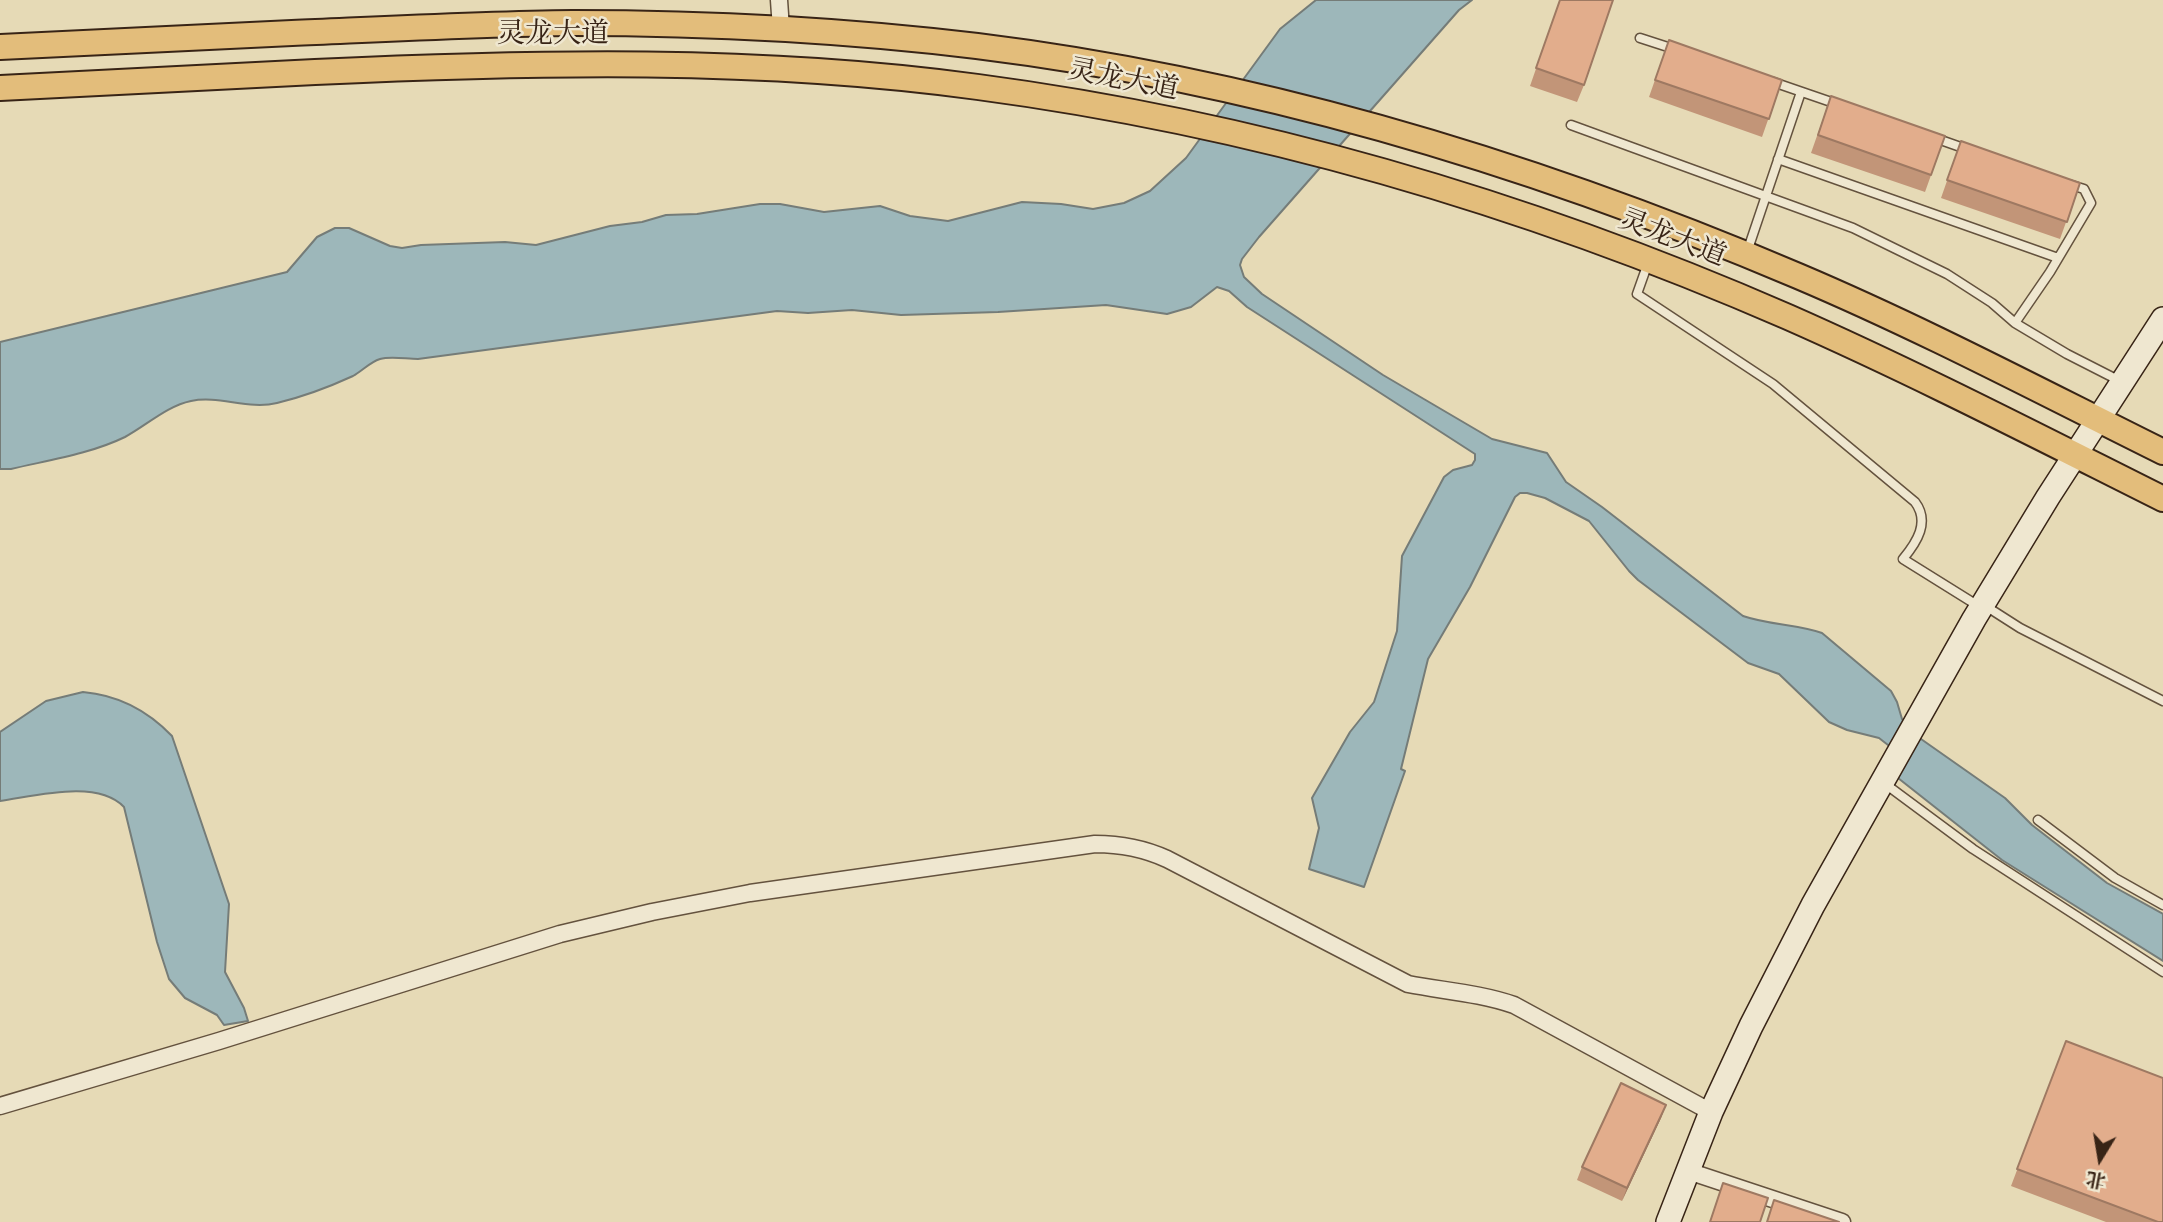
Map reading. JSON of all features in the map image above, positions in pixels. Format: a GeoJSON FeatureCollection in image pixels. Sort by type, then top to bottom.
{"type":"FeatureCollection","features":[{"type":"Feature","properties":{"kind":"main road","name":"灵龙大道"},"geometry":{"type":"LineString","coordinates":[[0,47],[507,24],[648,24],[780,29],[979,46],[1099,65],[1208,87],[1374,128],[1567,187],[1672,224],[1896,320],[2163,453]]}},
{"type":"Feature","properties":{"kind":"main road","name":"灵龙大道"},"geometry":{"type":"LineString","coordinates":[[0,88],[466,66],[702,66],[842,74],[974,86],[1185,123],[1353,164],[1554,226],[1649,260],[1878,358],[2163,499]]}},
{"type":"Feature","properties":{"kind":"main road"},"geometry":{"type":"LineString","coordinates":[[1668,1222],[1711,1112],[1781,965],[1882,780],[1982,606],[2163,319]]}},
{"type":"Feature","properties":{"kind":"street"},"geometry":{"type":"LineString","coordinates":[[779,0],[780,29]]}},
{"type":"Feature","properties":{"kind":"street"},"geometry":{"type":"LineString","coordinates":[[0,1106],[219,1041],[573,930],[750,893],[1105,844],[1136,848],[1167,859],[1408,984],[1479,994],[1514,1005],[1711,1112]]}},
{"type":"Feature","properties":{"kind":"street"},"geometry":{"type":"LineString","coordinates":[[1688,1171],[1842,1222]]}},
{"type":"Feature","properties":{"kind":"lane"},"geometry":{"type":"LineString","coordinates":[[1640,38],[1678,50]]}},
{"type":"Feature","properties":{"kind":"lane"},"geometry":{"type":"LineString","coordinates":[[1764,80],[1840,105]]}},
{"type":"Feature","properties":{"kind":"lane"},"geometry":{"type":"LineString","coordinates":[[1746,254],[1801,92]]}},
{"type":"Feature","properties":{"kind":"lane"},"geometry":{"type":"LineString","coordinates":[[1571,125],[1853,228],[1948,274],[1992,303],[2015,323],[2122,382]]}},
{"type":"Feature","properties":{"kind":"lane"},"geometry":{"type":"LineString","coordinates":[[1930,136],[1981,154]]}},
{"type":"Feature","properties":{"kind":"lane"},"geometry":{"type":"LineString","coordinates":[[1778,159],[2058,258]]}},
{"type":"Feature","properties":{"kind":"lane"},"geometry":{"type":"LineString","coordinates":[[2015,323],[2091,203],[2084,190],[2058,181]]}},
{"type":"Feature","properties":{"kind":"lane"},"geometry":{"type":"LineString","coordinates":[[1649,260],[1636,294],[1773,384],[1915,502],[1922,514],[1921,529],[1913,548],[1903,559],[2020,628],[2163,701]]}},
{"type":"Feature","properties":{"kind":"lane"},"geometry":{"type":"LineString","coordinates":[[1882,780],[1973,849],[2163,972]]}},
{"type":"Feature","properties":{"kind":"lane"},"geometry":{"type":"LineString","coordinates":[[2038,820],[2115,878],[2163,905]]}},
{"type":"Feature","properties":{"kind":"water"},"geometry":{"type":"Polygon","coordinates":[[[1316,0],[1472,0],[1459,10],[1259,237],[1242,259],[1240,265],[1244,277],[1262,294],[1383,375],[1492,439],[1547,453],[1566,482],[1743,616],[1822,633],[1891,691],[1902,719],[1921,739],[2005,798],[2032,825],[2107,883],[2163,914],[2163,961],[2002,860],[1898,778],[1906,759],[1879,738],[1847,730],[1829,722],[1779,674],[1748,663],[1638,580],[1589,521],[1545,498],[1527,493],[1520,493],[1515,497],[1470,587],[1428,659],[1401,769],[1405,771],[1364,887],[1309,869],[1319,828],[1312,798],[1350,732],[1374,702],[1397,631],[1402,556],[1444,477],[1453,470],[1472,465],[1475,454],[1247,307],[1229,291],[1217,287],[1191,307],[1167,314],[1106,305],[901,315],[852,310],[808,313],[777,311],[418,359],[384,358],[344,380],[286,401],[266,405],[212,400],[182,403],[125,437],[98,448],[11,469],[0,469],[0,342],[287,272],[317,237],[335,228],[349,228],[390,246],[402,248],[505,242],[536,245],[666,215],[697,214],[760,204],[780,204],[824,212],[880,206],[910,216],[948,221],[1022,202],[1093,209],[1124,203],[1150,191],[1186,158],[1280,29],[1316,0]]]}},
{"type":"Feature","properties":{"kind":"water"},"geometry":{"type":"Polygon","coordinates":[[[83,692],[132,706],[153,719],[172,736],[229,904],[225,972],[248,1021],[224,1025],[217,1015],[185,998],[169,979],[157,942],[124,807],[112,798],[82,791],[48,793],[0,801],[0,732],[46,701],[83,692]]]}},
{"type":"Feature","properties":{"kind":"building"},"geometry":{"type":"Polygon","coordinates":[[[1560,0],[1613,0],[1584,85],[1536,68],[1560,0]]]}},
{"type":"Feature","properties":{"kind":"building"},"geometry":{"type":"Polygon","coordinates":[[[1669,40],[1782,80],[1769,119],[1655,80],[1669,40]]]}},
{"type":"Feature","properties":{"kind":"building"},"geometry":{"type":"Polygon","coordinates":[[[1831,96],[1945,136],[1931,175],[1818,135],[1831,96]]]}},
{"type":"Feature","properties":{"kind":"building"},"geometry":{"type":"Polygon","coordinates":[[[1961,141],[2080,183],[2067,222],[1947,180],[1961,141]]]}},
{"type":"Feature","properties":{"kind":"building"},"geometry":{"type":"Polygon","coordinates":[[[2066,1041],[2163,1078],[2163,1222],[2017,1169],[2066,1041]]]}},
{"type":"Feature","properties":{"kind":"building"},"geometry":{"type":"Polygon","coordinates":[[[1621,1083],[1666,1105],[1627,1188],[1582,1167],[1621,1083]]]}},
{"type":"Feature","properties":{"kind":"building"},"geometry":{"type":"Polygon","coordinates":[[[1723,1183],[1768,1198],[1760,1222],[1710,1222],[1723,1183]]]}},
{"type":"Feature","properties":{"kind":"building"},"geometry":{"type":"Polygon","coordinates":[[[1774,1200],[1839,1222],[1767,1222],[1774,1200]]]}}]}
